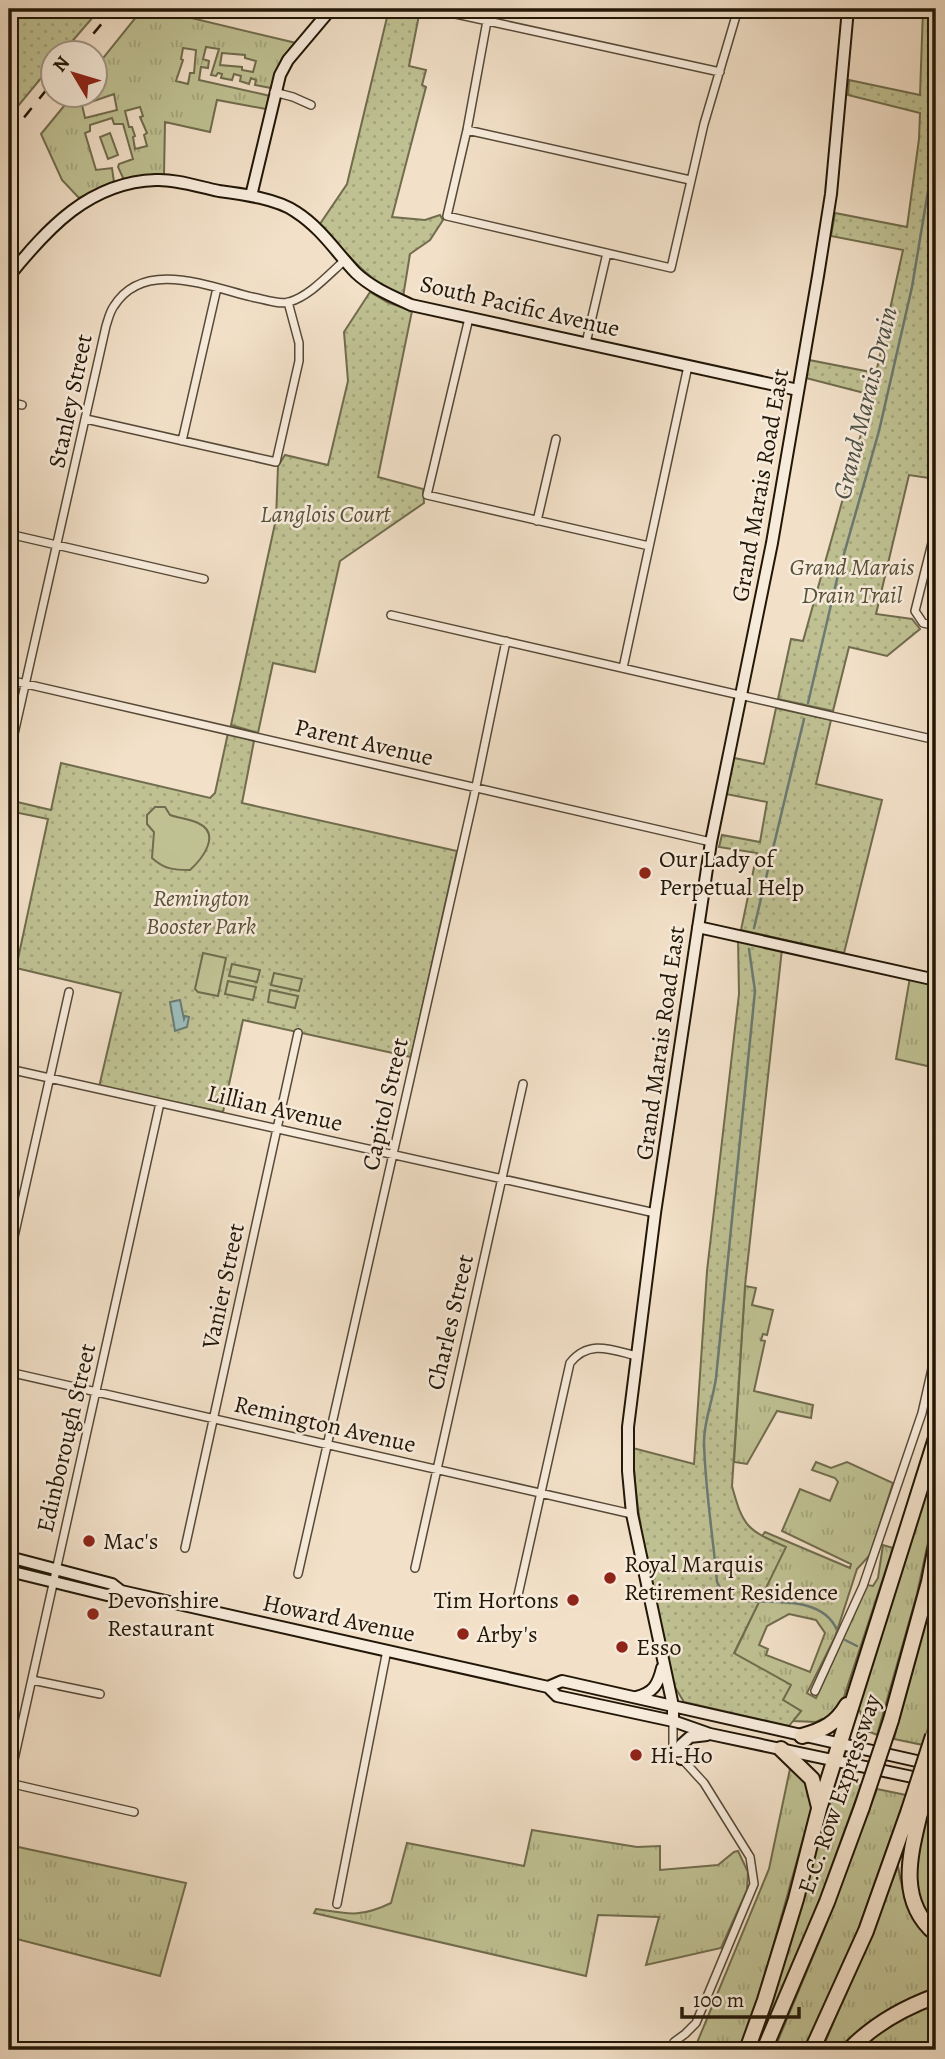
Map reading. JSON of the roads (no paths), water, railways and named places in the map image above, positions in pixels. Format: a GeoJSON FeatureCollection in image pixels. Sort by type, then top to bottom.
{"type":"FeatureCollection","features":[{"type":"Feature","properties":{"kind":"highway"},"geometry":{"type":"LineString","coordinates":[[747,2050],[796,1899],[819,1809],[856,1688],[936,1438]]}},
{"type":"Feature","properties":{"kind":"highway","name":"E.C. Row Expressway"},"geometry":{"type":"LineString","coordinates":[[764,2050],[827,1902],[862,1807],[891,1720],[929,1582],[936,1546]]}},
{"type":"Feature","properties":{"kind":"highway"},"geometry":{"type":"LineString","coordinates":[[802,1736],[823,1730],[839,1718],[856,1688]]}},
{"type":"Feature","properties":{"kind":"highway"},"geometry":{"type":"LineString","coordinates":[[935,1732],[914,1811],[908,1882],[917,1910],[936,1934]]}},
{"type":"Feature","properties":{"kind":"highway"},"geometry":{"type":"LineString","coordinates":[[781,1749],[812,1779],[819,1809]]}},
{"type":"Feature","properties":{"kind":"highway"},"geometry":{"type":"LineString","coordinates":[[812,2050],[866,1931],[936,1756]]}},
{"type":"Feature","properties":{"kind":"highway"},"geometry":{"type":"LineString","coordinates":[[849,2050],[882,2022],[907,2006],[936,1996]]}},
{"type":"Feature","properties":{"kind":"street"},"geometry":{"type":"LineString","coordinates":[[251,196],[274,92],[288,60],[331,9]]}},
{"type":"Feature","properties":{"kind":"street"},"geometry":{"type":"LineString","coordinates":[[433,9],[720,72]]}},
{"type":"Feature","properties":{"kind":"street"},"geometry":{"type":"LineString","coordinates":[[487,20],[467,130],[447,216],[671,268],[690,180],[738,9]]}},
{"type":"Feature","properties":{"kind":"street","name":"Grand Marais Road East"},"geometry":{"type":"LineString","coordinates":[[674,2042],[696,2023],[754,1884],[750,1857],[704,1783],[673,1749],[673,1706],[632,1514],[628,1427],[656,1213],[711,842],[772,543],[831,194],[848,9]]}},
{"type":"Feature","properties":{"kind":"street"},"geometry":{"type":"LineString","coordinates":[[274,92],[311,105]]}},
{"type":"Feature","properties":{"kind":"street"},"geometry":{"type":"LineString","coordinates":[[467,130],[690,180]]}},
{"type":"Feature","properties":{"kind":"street","name":"South Pacific Avenue"},"geometry":{"type":"LineString","coordinates":[[9,276],[41,237],[75,207],[120,186],[157,180],[251,196],[295,210],[322,232],[358,274],[378,290],[411,305],[798,390]]}},
{"type":"Feature","properties":{"kind":"street"},"geometry":{"type":"LineString","coordinates":[[586,343],[607,253]]}},
{"type":"Feature","properties":{"kind":"street"},"geometry":{"type":"LineString","coordinates":[[86,419],[276,462],[299,362],[299,343],[288,302],[310,290],[345,260]]}},
{"type":"Feature","properties":{"kind":"street","name":"Stanley Street"},"geometry":{"type":"LineString","coordinates":[[9,756],[106,326],[113,306],[129,289],[149,279],[177,279],[266,300],[288,302]]}},
{"type":"Feature","properties":{"kind":"street"},"geometry":{"type":"LineString","coordinates":[[182,441],[217,289]]}},
{"type":"Feature","properties":{"kind":"street"},"geometry":{"type":"LineString","coordinates":[[469,318],[427,495],[649,546]]}},
{"type":"Feature","properties":{"kind":"street"},"geometry":{"type":"LineString","coordinates":[[623,668],[688,366]]}},
{"type":"Feature","properties":{"kind":"street"},"geometry":{"type":"LineString","coordinates":[[9,402],[22,405]]}},
{"type":"Feature","properties":{"kind":"street"},"geometry":{"type":"LineString","coordinates":[[537,521],[556,439]]}},
{"type":"Feature","properties":{"kind":"street"},"geometry":{"type":"LineString","coordinates":[[936,527],[915,611],[923,623],[936,626]]}},
{"type":"Feature","properties":{"kind":"street"},"geometry":{"type":"LineString","coordinates":[[9,534],[204,579]]}},
{"type":"Feature","properties":{"kind":"street"},"geometry":{"type":"LineString","coordinates":[[391,615],[936,740]]}},
{"type":"Feature","properties":{"kind":"street","name":"Capitol Street"},"geometry":{"type":"LineString","coordinates":[[298,1574],[474,796],[506,641]]}},
{"type":"Feature","properties":{"kind":"street","name":"Parent Avenue"},"geometry":{"type":"LineString","coordinates":[[9,680],[711,842]]}},
{"type":"Feature","properties":{"kind":"street"},"geometry":{"type":"LineString","coordinates":[[698,927],[936,979]]}},
{"type":"Feature","properties":{"kind":"street"},"geometry":{"type":"LineString","coordinates":[[9,1259],[69,992]]}},
{"type":"Feature","properties":{"kind":"street","name":"Vanier Street"},"geometry":{"type":"LineString","coordinates":[[186,1548],[298,1033]]}},
{"type":"Feature","properties":{"kind":"street","name":"Lillian Avenue"},"geometry":{"type":"LineString","coordinates":[[9,1069],[656,1213]]}},
{"type":"Feature","properties":{"kind":"street","name":"Charles Street"},"geometry":{"type":"LineString","coordinates":[[415,1569],[523,1084]]}},
{"type":"Feature","properties":{"kind":"street","name":"Edinborough Street"},"geometry":{"type":"LineString","coordinates":[[9,1783],[160,1102]]}},
{"type":"Feature","properties":{"kind":"street"},"geometry":{"type":"LineString","coordinates":[[518,1595],[570,1363],[580,1352],[589,1348],[637,1356]]}},
{"type":"Feature","properties":{"kind":"street"},"geometry":{"type":"LineString","coordinates":[[815,1691],[863,1586],[922,1413],[936,1351]]}},
{"type":"Feature","properties":{"kind":"street","name":"Remington Avenue"},"geometry":{"type":"LineString","coordinates":[[9,1371],[632,1514]]}},
{"type":"Feature","properties":{"kind":"street","name":"Howard Avenue"},"geometry":{"type":"LineString","coordinates":[[9,1557],[112,1584],[121,1591],[548,1686],[562,1681],[936,1766]]}},
{"type":"Feature","properties":{"kind":"street","name":"Howard Avenue"},"geometry":{"type":"LineString","coordinates":[[9,1571],[107,1595],[121,1591]]}},
{"type":"Feature","properties":{"kind":"street"},"geometry":{"type":"LineString","coordinates":[[337,1904],[387,1650]]}},
{"type":"Feature","properties":{"kind":"street"},"geometry":{"type":"LineString","coordinates":[[634,1697],[650,1693],[659,1682],[663,1665]]}},
{"type":"Feature","properties":{"kind":"street"},"geometry":{"type":"LineString","coordinates":[[32,1680],[100,1694]]}},
{"type":"Feature","properties":{"kind":"street","name":"Howard Avenue"},"geometry":{"type":"LineString","coordinates":[[548,1686],[557,1696],[673,1721],[710,1734],[936,1782]]}},
{"type":"Feature","properties":{"kind":"street"},"geometry":{"type":"LineString","coordinates":[[681,1759],[681,1745],[690,1737],[710,1734]]}},
{"type":"Feature","properties":{"kind":"street"},"geometry":{"type":"LineString","coordinates":[[9,1783],[134,1812]]}},
{"type":"Feature","properties":{"kind":"water"},"geometry":{"type":"Polygon","coordinates":[[[180,1000],[184,1019],[185,1016],[189,1017],[187,1027],[175,1031],[170,1002],[180,1000]]]}},
{"type":"Feature","properties":{"kind":"waterway","name":"Grand Marais Drain"},"geometry":{"type":"LineString","coordinates":[[808,703],[838,575],[879,431],[912,287],[932,167],[936,109]]}},
{"type":"Feature","properties":{"kind":"waterway","name":"Grand Marais Drain"},"geometry":{"type":"LineString","coordinates":[[754,928],[804,719]]}},
{"type":"Feature","properties":{"kind":"waterway"},"geometry":{"type":"LineString","coordinates":[[734,1596],[721,1589],[717,1582],[704,1442],[716,1378],[755,991],[749,949]]}},
{"type":"Feature","properties":{"kind":"waterway"},"geometry":{"type":"LineString","coordinates":[[747,1601],[785,1602],[810,1607],[830,1619],[837,1630]]}},
{"type":"Feature","properties":{"kind":"waterway"},"geometry":{"type":"LineString","coordinates":[[845,1640],[857,1646]]}},
{"type":"Feature","properties":{"kind":"waterway","name":"Grand Marais Drain"},"geometry":{"type":"LineString","coordinates":[[913,2050],[915,2046]]}},
{"type":"Feature","properties":{"kind":"railway"},"geometry":{"type":"LineString","coordinates":[[90,38],[114,9]]}},
{"type":"Feature","properties":{"kind":"railway"},"geometry":{"type":"LineString","coordinates":[[9,136],[38,100]]}},
{"type":"Feature","properties":{"kind":"place","name":"Our Lady of Perpetual Help"},"geometry":{"type":"Point","coordinates":[645,873]}},
{"type":"Feature","properties":{"kind":"place","name":"Mac's"},"geometry":{"type":"Point","coordinates":[89,1541]}},
{"type":"Feature","properties":{"kind":"place","name":"Royal Marquis Retirement Residence"},"geometry":{"type":"Point","coordinates":[610,1578]}},
{"type":"Feature","properties":{"kind":"place","name":"Tim Hortons"},"geometry":{"type":"Point","coordinates":[573,1600]}},
{"type":"Feature","properties":{"kind":"place","name":"Devonshire Restaurant"},"geometry":{"type":"Point","coordinates":[93,1614]}},
{"type":"Feature","properties":{"kind":"place","name":"Arby's"},"geometry":{"type":"Point","coordinates":[463,1634]}},
{"type":"Feature","properties":{"kind":"place","name":"Esso"},"geometry":{"type":"Point","coordinates":[622,1647]}},
{"type":"Feature","properties":{"kind":"place","name":"Hi-Ho"},"geometry":{"type":"Point","coordinates":[636,1755]}},
{"type":"Feature","properties":{"kind":"park label","name":"Langlois Court"},"geometry":{"type":"Point","coordinates":[325,514]}},
{"type":"Feature","properties":{"kind":"park label","name":"Grand Marais Drain Trail"},"geometry":{"type":"Point","coordinates":[852,581]}},
{"type":"Feature","properties":{"kind":"park label","name":"Remington Booster Park"},"geometry":{"type":"Point","coordinates":[201,912]}}]}
